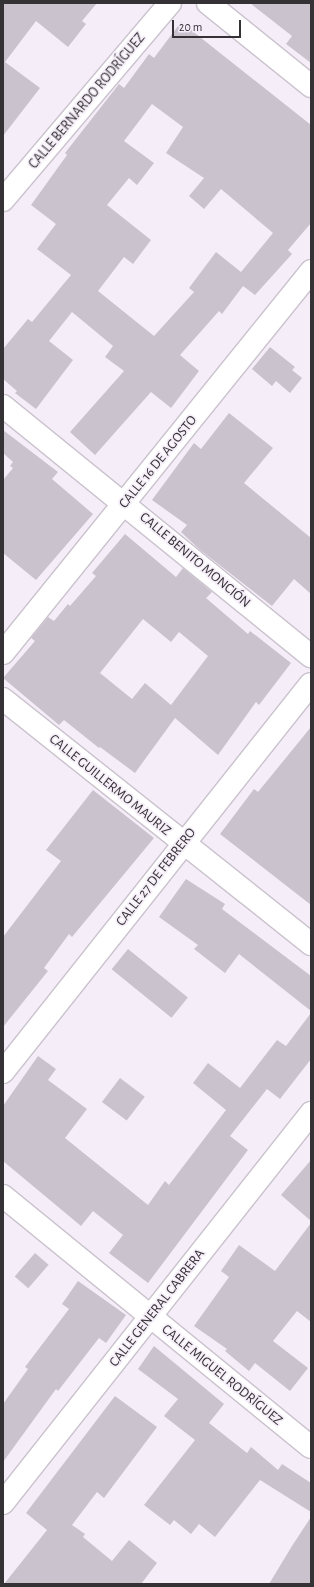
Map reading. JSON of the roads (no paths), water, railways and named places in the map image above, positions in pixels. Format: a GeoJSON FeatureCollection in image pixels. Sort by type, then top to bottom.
{"type":"FeatureCollection","features":[{"type":"Feature","properties":{"kind":"street","name":"CALLE BERNARDO RODRÍGUEZ"},"geometry":{"type":"LineString","coordinates":[[3,200],[170,3]]}},
{"type":"Feature","properties":{"kind":"street"},"geometry":{"type":"LineString","coordinates":[[208,3],[311,86]]}},
{"type":"Feature","properties":{"kind":"street","name":"CALLE 16 DE AGOSTO"},"geometry":{"type":"LineString","coordinates":[[3,653],[311,271]]}},
{"type":"Feature","properties":{"kind":"street","name":"CALLE BENITO MONCIÓN"},"geometry":{"type":"LineString","coordinates":[[3,406],[125,503],[311,656]]}},
{"type":"Feature","properties":{"kind":"street","name":"CALLE 27 DE FEBRERO"},"geometry":{"type":"LineString","coordinates":[[3,1072],[182,843],[311,684]]}},
{"type":"Feature","properties":{"kind":"street","name":"CALLE GUILLERMO MAURIZ"},"geometry":{"type":"LineString","coordinates":[[3,699],[182,843],[311,944]]}},
{"type":"Feature","properties":{"kind":"street","name":"CALLE GENERAL CABRERA"},"geometry":{"type":"LineString","coordinates":[[3,1503],[311,1113]]}},
{"type":"Feature","properties":{"kind":"street","name":"CALLE MIGUEL RODRÍGUEZ"},"geometry":{"type":"LineString","coordinates":[[3,1196],[311,1447]]}}]}
